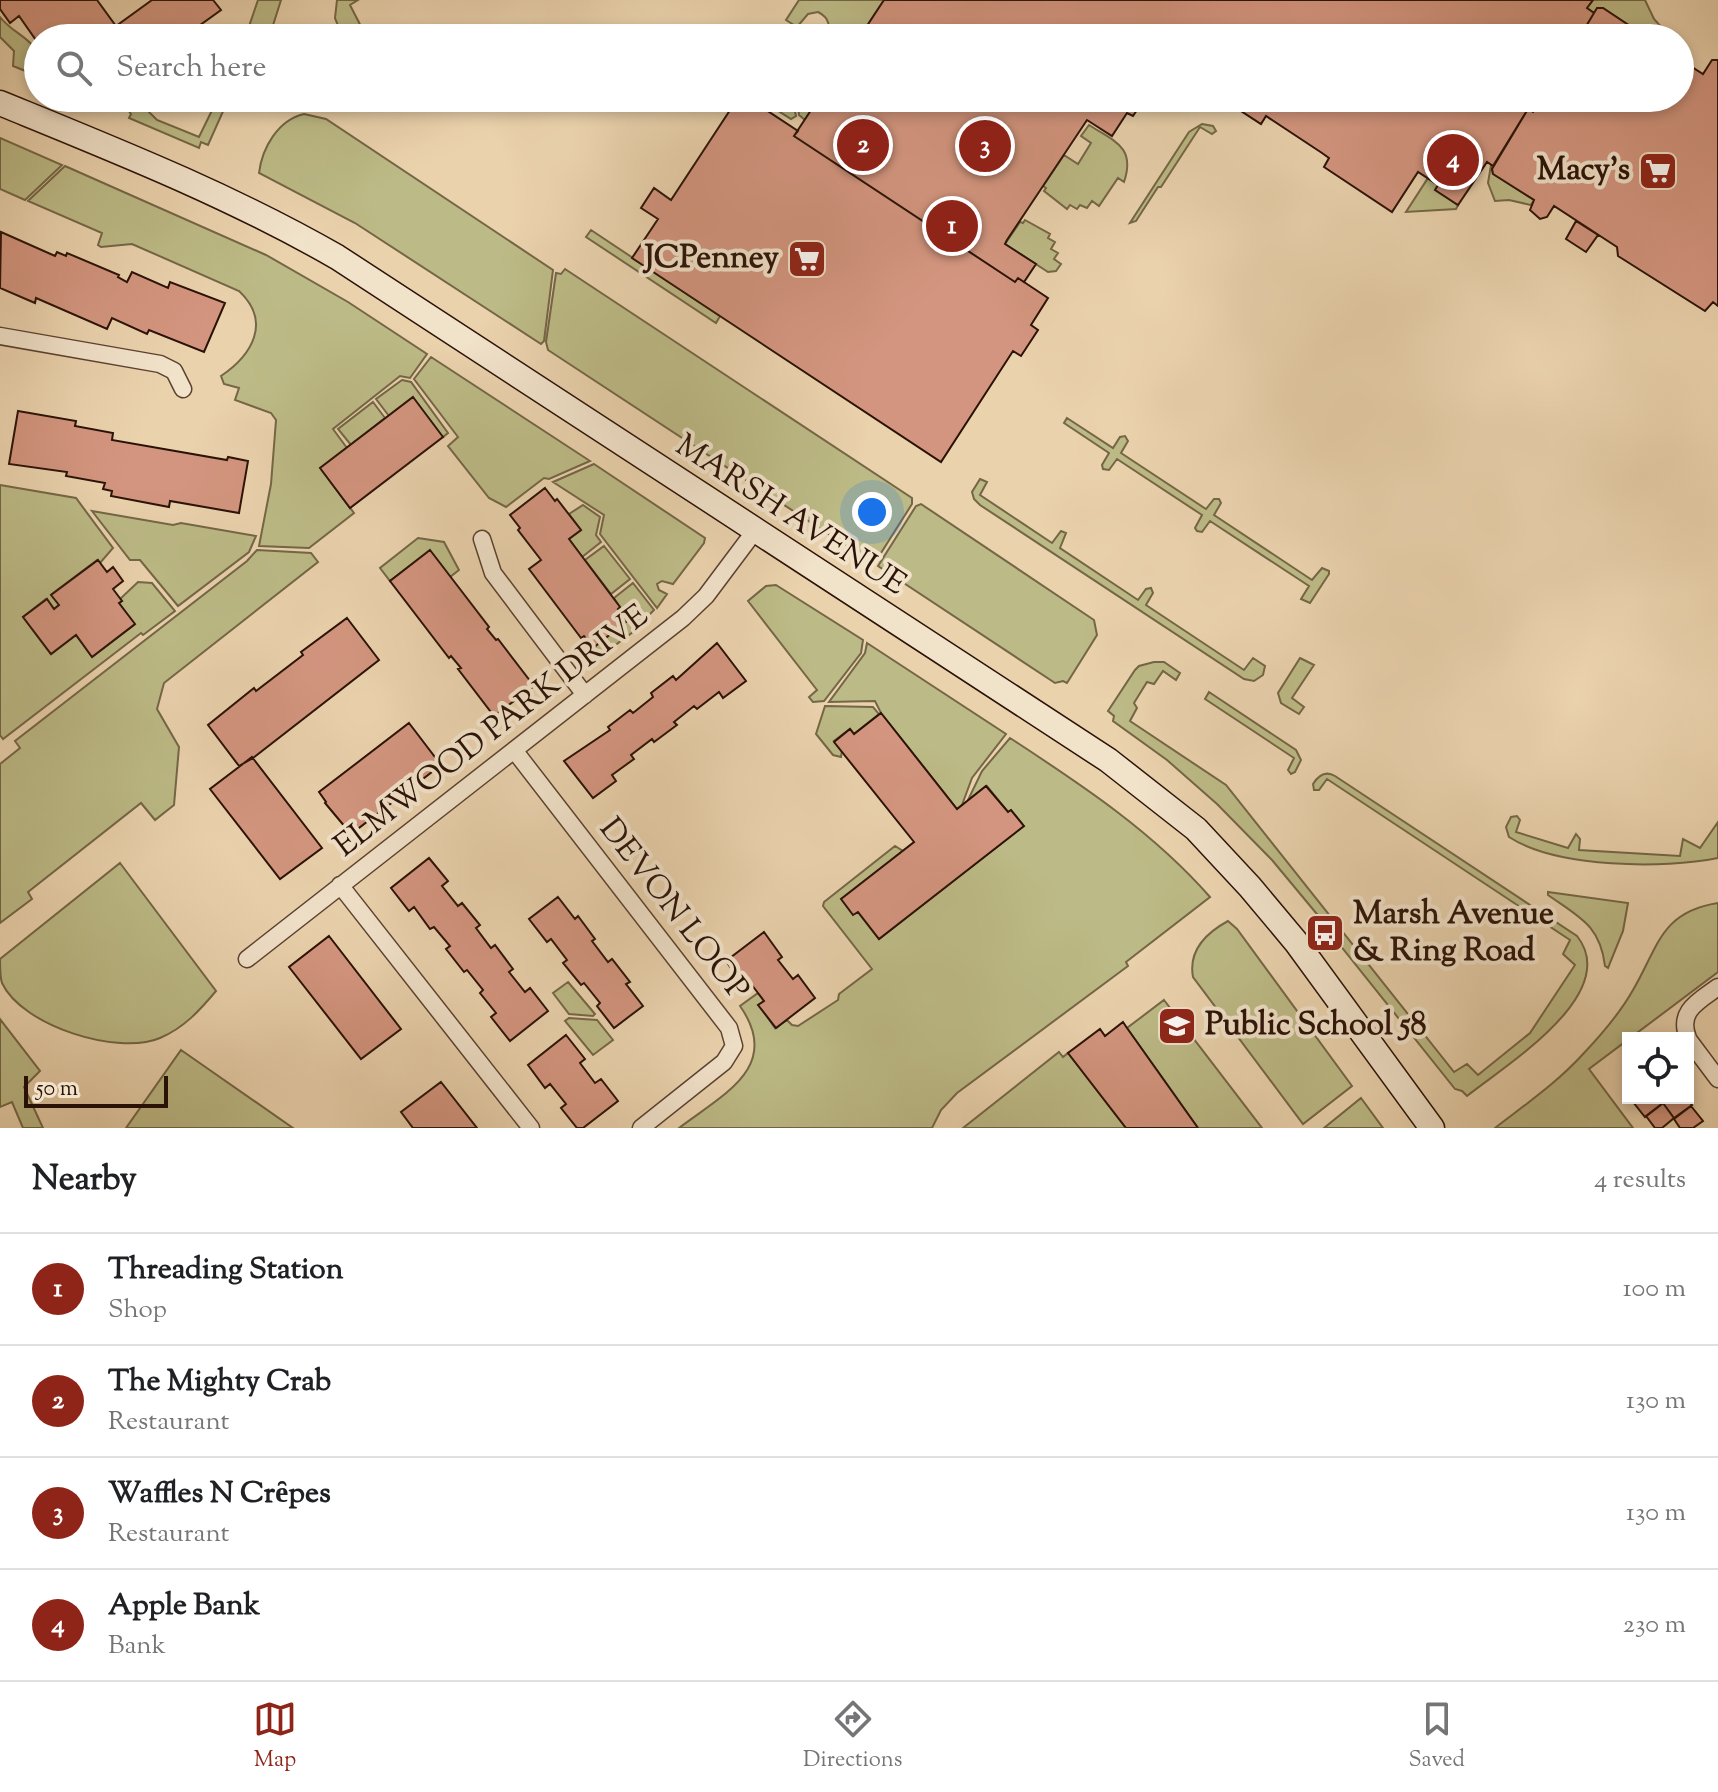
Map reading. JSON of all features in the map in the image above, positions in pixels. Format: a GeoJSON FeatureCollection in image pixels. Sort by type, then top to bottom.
{"type":"FeatureCollection","features":[{"type":"Feature","properties":{"kind":"street","name":"MARSH AVENUE"},"geometry":{"type":"LineString","coordinates":[[0,103],[207,188],[337,257],[754,532],[1108,760],[1196,829],[1250,887],[1296,942],[1432,1128]]}},
{"type":"Feature","properties":{"kind":"street"},"geometry":{"type":"LineString","coordinates":[[0,336],[160,364],[174,371],[183,389]]}},
{"type":"Feature","properties":{"kind":"street","name":"ELMWOOD PARK DRIVE"},"geometry":{"type":"LineString","coordinates":[[247,959],[683,618],[706,596],[754,532]]}},
{"type":"Feature","properties":{"kind":"street"},"geometry":{"type":"LineString","coordinates":[[482,539],[493,573],[585,695]]}},
{"type":"Feature","properties":{"kind":"street","name":"DEVON LOOP"},"geometry":{"type":"LineString","coordinates":[[514,750],[720,1016],[733,1037],[734,1046],[724,1062],[641,1128]]}},
{"type":"Feature","properties":{"kind":"street"},"geometry":{"type":"LineString","coordinates":[[340,885],[531,1128]]}},
{"type":"Feature","properties":{"kind":"street"},"geometry":{"type":"LineString","coordinates":[[1686,1032],[1684,1022],[1688,1010],[1718,987]]}},
{"type":"Feature","properties":{"kind":"street"},"geometry":{"type":"LineString","coordinates":[[1694,1046],[1718,1079]]}},
{"type":"Feature","properties":{"kind":"shaded area"},"geometry":{"type":"Polygon","coordinates":[[[258,0],[281,0],[273,24],[250,24],[258,0]]]}},
{"type":"Feature","properties":{"kind":"shaded area"},"geometry":{"type":"Polygon","coordinates":[[[337,0],[358,0],[350,5],[360,24],[337,24],[337,0]]]}},
{"type":"Feature","properties":{"kind":"shaded area"},"geometry":{"type":"Polygon","coordinates":[[[799,0],[884,0],[868,24],[828,24],[818,12],[808,14],[800,24],[786,20],[799,0]]]}},
{"type":"Feature","properties":{"kind":"shaded area"},"geometry":{"type":"Polygon","coordinates":[[[1593,0],[1645,0],[1658,24],[1627,24],[1603,8],[1598,8],[1594,13],[1587,8],[1593,0]]]}},
{"type":"Feature","properties":{"kind":"shaded area"},"geometry":{"type":"Polygon","coordinates":[[[0,17],[24,38],[24,70],[13,66],[14,51],[0,37],[0,17]]]}},
{"type":"Feature","properties":{"kind":"shaded area"},"geometry":{"type":"Polygon","coordinates":[[[130,112],[149,112],[157,120],[199,137],[211,112],[223,112],[208,145],[201,142],[199,148],[129,118],[130,112]]]}},
{"type":"Feature","properties":{"kind":"shaded area"},"geometry":{"type":"Polygon","coordinates":[[[780,112],[795,112],[796,116],[791,119],[780,112]]]}},
{"type":"Feature","properties":{"kind":"shaded area"},"geometry":{"type":"Polygon","coordinates":[[[799,112],[810,112],[805,120],[799,112]]]}},
{"type":"Feature","properties":{"kind":"shaded area"},"geometry":{"type":"Polygon","coordinates":[[[304,114],[326,119],[553,270],[544,341],[541,344],[355,223],[259,173],[273,136],[286,122],[304,114]]]}},
{"type":"Feature","properties":{"kind":"shaded area"},"geometry":{"type":"Polygon","coordinates":[[[1202,124],[1213,126],[1216,131],[1212,134],[1200,127],[1161,187],[1158,187],[1136,221],[1130,223],[1189,132],[1202,124]]]}},
{"type":"Feature","properties":{"kind":"shaded area"},"geometry":{"type":"Polygon","coordinates":[[[1089,125],[1114,141],[1125,153],[1127,170],[1124,182],[1118,178],[1099,206],[1092,201],[1087,208],[1080,205],[1077,209],[1070,205],[1067,209],[1044,191],[1046,188],[1043,186],[1064,155],[1078,164],[1091,143],[1081,136],[1089,125]]]}},
{"type":"Feature","properties":{"kind":"shaded area"},"geometry":{"type":"Polygon","coordinates":[[[0,138],[62,165],[25,200],[0,189],[0,138]]]}},
{"type":"Feature","properties":{"kind":"shaded area"},"geometry":{"type":"Polygon","coordinates":[[[1491,165],[1493,174],[1534,200],[1531,205],[1509,200],[1495,201],[1488,183],[1491,165]]]}},
{"type":"Feature","properties":{"kind":"shaded area"},"geometry":{"type":"Polygon","coordinates":[[[65,166],[266,255],[348,302],[427,354],[410,378],[400,376],[333,429],[347,448],[321,469],[354,513],[309,548],[259,546],[271,484],[276,420],[271,413],[235,400],[239,388],[224,384],[221,376],[242,358],[254,337],[256,326],[249,303],[239,291],[132,244],[101,247],[98,245],[102,233],[28,201],[65,166]]]}},
{"type":"Feature","properties":{"kind":"shaded area"},"geometry":{"type":"Polygon","coordinates":[[[1428,178],[1438,185],[1436,190],[1458,205],[1456,209],[1406,212],[1428,178]]]}},
{"type":"Feature","properties":{"kind":"shaded area"},"geometry":{"type":"Polygon","coordinates":[[[1025,220],[1050,234],[1048,238],[1055,242],[1051,249],[1058,253],[1054,259],[1061,264],[1056,271],[1048,272],[1005,244],[1020,222],[1025,220]]]}},
{"type":"Feature","properties":{"kind":"shaded area"},"geometry":{"type":"Polygon","coordinates":[[[591,230],[720,316],[716,323],[586,237],[591,230]]]}},
{"type":"Feature","properties":{"kind":"shaded area"},"geometry":{"type":"Polygon","coordinates":[[[565,269],[912,498],[912,504],[874,564],[548,350],[546,342],[556,273],[561,274],[565,269]]]}},
{"type":"Feature","properties":{"kind":"shaded area"},"geometry":{"type":"Polygon","coordinates":[[[431,357],[590,461],[549,479],[544,478],[506,507],[489,498],[448,446],[458,437],[414,379],[431,357]]]}},
{"type":"Feature","properties":{"kind":"shaded area"},"geometry":{"type":"Polygon","coordinates":[[[402,380],[411,382],[448,433],[443,437],[389,416],[376,399],[402,380]]]}},
{"type":"Feature","properties":{"kind":"shaded area"},"geometry":{"type":"Polygon","coordinates":[[[373,402],[385,418],[351,445],[338,429],[373,402]]]}},
{"type":"Feature","properties":{"kind":"shaded area"},"geometry":{"type":"Polygon","coordinates":[[[1067,418],[1113,448],[1120,437],[1125,436],[1128,441],[1121,453],[1206,509],[1214,499],[1219,499],[1221,503],[1214,515],[1312,580],[1322,568],[1329,571],[1310,603],[1301,599],[1309,586],[1210,521],[1202,532],[1197,531],[1195,528],[1202,515],[1117,459],[1109,470],[1103,469],[1109,453],[1064,423],[1067,418]]]}},
{"type":"Feature","properties":{"kind":"shaded area"},"geometry":{"type":"Polygon","coordinates":[[[594,464],[705,538],[673,584],[662,581],[657,584],[659,590],[667,594],[657,608],[600,534],[604,515],[553,482],[594,464]]]}},
{"type":"Feature","properties":{"kind":"shaded area"},"geometry":{"type":"Polygon","coordinates":[[[980,479],[987,482],[980,495],[1052,543],[1061,531],[1066,533],[1060,548],[1138,600],[1146,589],[1151,588],[1153,593],[1146,605],[1244,670],[1253,658],[1265,666],[1263,675],[1254,681],[1244,679],[980,505],[972,492],[980,479]]]}},
{"type":"Feature","properties":{"kind":"shaded area"},"geometry":{"type":"Polygon","coordinates":[[[0,485],[76,498],[113,548],[100,563],[97,560],[52,594],[59,605],[54,609],[46,599],[23,617],[51,654],[76,635],[93,656],[134,625],[119,603],[138,582],[152,583],[175,611],[143,635],[141,633],[3,739],[0,735],[0,485]]]}},
{"type":"Feature","properties":{"kind":"shaded area"},"geometry":{"type":"Polygon","coordinates":[[[921,504],[1094,620],[1097,635],[1067,683],[1055,683],[878,566],[916,506],[921,504]]]}},
{"type":"Feature","properties":{"kind":"shaded area"},"geometry":{"type":"Polygon","coordinates":[[[583,505],[600,517],[596,535],[601,542],[582,557],[569,539],[581,530],[569,514],[583,505]]]}},
{"type":"Feature","properties":{"kind":"shaded area"},"geometry":{"type":"Polygon","coordinates":[[[92,511],[256,536],[249,552],[178,606],[140,560],[130,560],[92,511]]]}},
{"type":"Feature","properties":{"kind":"shaded area"},"geometry":{"type":"Polygon","coordinates":[[[418,538],[444,542],[459,570],[450,577],[430,551],[390,581],[380,568],[418,538]]]}},
{"type":"Feature","properties":{"kind":"shaded area"},"geometry":{"type":"Polygon","coordinates":[[[604,546],[630,579],[611,594],[585,560],[604,546]]]}},
{"type":"Feature","properties":{"kind":"shaded area"},"geometry":{"type":"Polygon","coordinates":[[[257,550],[311,553],[318,562],[164,683],[157,709],[179,747],[174,805],[155,820],[141,803],[28,892],[32,899],[0,923],[0,764],[20,748],[15,741],[247,561],[257,550]]]}},
{"type":"Feature","properties":{"kind":"shaded area"},"geometry":{"type":"Polygon","coordinates":[[[633,583],[654,610],[633,632],[591,663],[584,654],[627,621],[614,598],[633,583]]]}},
{"type":"Feature","properties":{"kind":"shaded area"},"geometry":{"type":"Polygon","coordinates":[[[776,585],[863,640],[861,653],[824,701],[813,702],[809,697],[817,690],[748,601],[766,586],[776,585]]]}},
{"type":"Feature","properties":{"kind":"shaded area"},"geometry":{"type":"Polygon","coordinates":[[[867,643],[1006,734],[972,778],[962,805],[957,809],[881,713],[875,701],[829,702],[865,653],[867,643]]]}},
{"type":"Feature","properties":{"kind":"shaded area"},"geometry":{"type":"Polygon","coordinates":[[[1300,658],[1314,665],[1292,698],[1304,707],[1299,714],[1281,703],[1278,693],[1300,658]]]}},
{"type":"Feature","properties":{"kind":"shaded area"},"geometry":{"type":"Polygon","coordinates":[[[1154,662],[1164,662],[1180,673],[1176,680],[1163,671],[1154,684],[1147,682],[1134,703],[1137,708],[1130,721],[1226,785],[1454,1072],[1467,1064],[1478,1075],[1530,1033],[1575,965],[1563,954],[1570,940],[1327,779],[1319,790],[1314,790],[1313,784],[1322,775],[1335,776],[1577,936],[1587,958],[1584,981],[1572,1004],[1553,1027],[1467,1096],[1455,1089],[1340,945],[1343,942],[1334,930],[1331,931],[1272,860],[1217,804],[1167,760],[1113,721],[1114,716],[1108,711],[1135,670],[1154,662]]]}},
{"type":"Feature","properties":{"kind":"shaded area"},"geometry":{"type":"Polygon","coordinates":[[[1209,692],[1296,750],[1301,760],[1295,772],[1291,774],[1288,770],[1294,758],[1205,699],[1209,692]]]}},
{"type":"Feature","properties":{"kind":"shaded area"},"geometry":{"type":"Polygon","coordinates":[[[825,706],[873,707],[879,714],[854,734],[850,729],[834,741],[842,751],[841,757],[833,755],[816,734],[825,706]]]}},
{"type":"Feature","properties":{"kind":"shaded area"},"geometry":{"type":"Polygon","coordinates":[[[1010,738],[1141,831],[1210,897],[1126,962],[1128,966],[957,1093],[941,1110],[932,1128],[679,1128],[729,1091],[751,1063],[755,1046],[751,1027],[740,1006],[758,993],[764,1001],[759,1005],[775,1028],[787,1020],[798,1026],[838,1000],[839,994],[872,969],[823,906],[824,902],[895,846],[903,851],[858,912],[879,939],[1023,826],[987,786],[968,800],[982,771],[1010,738]]]}},
{"type":"Feature","properties":{"kind":"shaded area"},"geometry":{"type":"Polygon","coordinates":[[[1517,816],[1520,820],[1516,832],[1568,848],[1576,834],[1580,839],[1579,850],[1680,856],[1683,839],[1700,848],[1718,822],[1718,858],[1641,864],[1554,855],[1509,837],[1506,827],[1511,817],[1517,816]]]}},
{"type":"Feature","properties":{"kind":"shaded area"},"geometry":{"type":"Polygon","coordinates":[[[120,863],[216,991],[198,1012],[177,1029],[142,1043],[97,1040],[50,1024],[13,998],[1,978],[0,959],[120,863]]]}},
{"type":"Feature","properties":{"kind":"shaded area"},"geometry":{"type":"Polygon","coordinates":[[[1548,892],[1628,903],[1623,931],[1608,968],[1593,931],[1548,892]]]}},
{"type":"Feature","properties":{"kind":"shaded area"},"geometry":{"type":"Polygon","coordinates":[[[1718,903],[1718,972],[1638,1032],[1622,1032],[1622,1044],[1589,1069],[1633,1128],[1495,1128],[1574,1064],[1628,999],[1663,934],[1684,914],[1718,903]]]}},
{"type":"Feature","properties":{"kind":"shaded area"},"geometry":{"type":"Polygon","coordinates":[[[1228,921],[1352,1086],[1303,1124],[1193,977],[1193,959],[1200,943],[1228,921]]]}},
{"type":"Feature","properties":{"kind":"shaded area"},"geometry":{"type":"Polygon","coordinates":[[[568,982],[595,1014],[593,1016],[569,1014],[553,993],[568,982]]]}},
{"type":"Feature","properties":{"kind":"shaded area"},"geometry":{"type":"Polygon","coordinates":[[[1164,1000],[1262,1128],[1198,1128],[1127,1028],[1164,1000]]]}},
{"type":"Feature","properties":{"kind":"shaded area"},"geometry":{"type":"Polygon","coordinates":[[[569,1018],[597,1020],[613,1040],[593,1055],[565,1021],[569,1018]]]}},
{"type":"Feature","properties":{"kind":"shaded area"},"geometry":{"type":"Polygon","coordinates":[[[0,1019],[40,1071],[24,1087],[43,1128],[23,1128],[12,1102],[0,1107],[0,1019]]]}},
{"type":"Feature","properties":{"kind":"shaded area"},"geometry":{"type":"Polygon","coordinates":[[[181,1050],[293,1128],[126,1128],[181,1050]]]}},
{"type":"Feature","properties":{"kind":"shaded area"},"geometry":{"type":"Polygon","coordinates":[[[1059,1052],[1063,1057],[1068,1053],[1126,1128],[963,1128],[1059,1052]]]}},
{"type":"Feature","properties":{"kind":"shaded area"},"geometry":{"type":"Polygon","coordinates":[[[1361,1098],[1383,1128],[1324,1128],[1361,1098]]]}},
{"type":"Feature","properties":{"kind":"building"},"geometry":{"type":"Polygon","coordinates":[[[0,0],[97,0],[115,24],[25,24],[19,16],[10,23],[0,9],[0,0]]]}},
{"type":"Feature","properties":{"kind":"building"},"geometry":{"type":"Polygon","coordinates":[[[152,0],[213,0],[221,10],[202,24],[119,24],[152,0]]]}},
{"type":"Feature","properties":{"kind":"building"},"geometry":{"type":"Polygon","coordinates":[[[884,0],[1593,0],[1587,8],[1594,13],[1587,24],[868,24],[884,0]]]}},
{"type":"Feature","properties":{"kind":"building"},"geometry":{"type":"Polygon","coordinates":[[[1597,8],[1603,8],[1627,24],[1587,24],[1597,8]]]}},
{"type":"Feature","properties":{"kind":"building"},"geometry":{"type":"Polygon","coordinates":[[[1712,60],[1718,60],[1718,306],[1713,302],[1705,311],[1618,256],[1617,247],[1554,206],[1547,217],[1540,219],[1530,210],[1534,200],[1493,174],[1492,169],[1526,112],[1694,112],[1694,68],[1703,74],[1712,60]]]}},
{"type":"Feature","properties":{"kind":"building"},"geometry":{"type":"Polygon","coordinates":[[[729,112],[769,112],[798,131],[794,136],[1015,282],[1018,278],[1048,298],[1031,325],[1038,330],[1021,356],[1013,351],[941,462],[632,258],[658,219],[641,208],[654,188],[671,200],[729,112]]]}},
{"type":"Feature","properties":{"kind":"building"},"geometry":{"type":"Polygon","coordinates":[[[810,112],[1136,112],[1133,116],[1127,113],[1112,136],[1087,120],[1007,240],[1005,244],[1036,264],[1024,282],[1018,278],[1015,282],[794,136],[810,112]]]}},
{"type":"Feature","properties":{"kind":"building"},"geometry":{"type":"Polygon","coordinates":[[[1243,112],[1526,112],[1493,166],[1487,162],[1458,205],[1435,190],[1438,185],[1418,172],[1392,212],[1324,167],[1329,158],[1322,153],[1266,116],[1261,124],[1243,112]]]}},
{"type":"Feature","properties":{"kind":"building"},"geometry":{"type":"Polygon","coordinates":[[[1576,221],[1598,235],[1586,252],[1566,239],[1576,221]]]}},
{"type":"Feature","properties":{"kind":"building"},"geometry":{"type":"Polygon","coordinates":[[[1,232],[55,256],[57,252],[66,256],[67,253],[119,275],[127,282],[132,272],[168,288],[170,282],[225,303],[204,352],[149,330],[147,334],[112,318],[107,329],[36,298],[35,303],[0,288],[1,232]]]}},
{"type":"Feature","properties":{"kind":"building"},"geometry":{"type":"Polygon","coordinates":[[[413,397],[443,437],[350,508],[320,468],[413,397]]]}},
{"type":"Feature","properties":{"kind":"building"},"geometry":{"type":"Polygon","coordinates":[[[18,411],[76,421],[75,426],[113,433],[112,440],[248,461],[239,513],[170,501],[169,507],[111,496],[112,491],[103,489],[105,483],[66,476],[67,472],[9,464],[18,411]]]}},
{"type":"Feature","properties":{"kind":"building"},"geometry":{"type":"Polygon","coordinates":[[[545,488],[581,530],[569,539],[627,621],[593,648],[584,636],[581,638],[529,569],[541,560],[510,515],[545,488]]]}},
{"type":"Feature","properties":{"kind":"building"},"geometry":{"type":"Polygon","coordinates":[[[430,550],[489,627],[487,629],[534,686],[494,716],[458,669],[461,668],[451,656],[449,658],[390,581],[430,550]]]}},
{"type":"Feature","properties":{"kind":"building"},"geometry":{"type":"Polygon","coordinates":[[[98,560],[107,572],[113,567],[123,581],[113,589],[135,624],[92,657],[76,635],[51,654],[23,617],[47,599],[54,609],[59,605],[51,595],[98,560]]]}},
{"type":"Feature","properties":{"kind":"building"},"geometry":{"type":"Polygon","coordinates":[[[347,618],[379,660],[239,766],[208,725],[254,688],[256,691],[303,655],[301,652],[347,618]]]}},
{"type":"Feature","properties":{"kind":"building"},"geometry":{"type":"Polygon","coordinates":[[[717,643],[746,681],[723,698],[719,692],[697,709],[694,706],[674,722],[677,725],[631,755],[634,759],[612,775],[616,781],[593,798],[564,761],[610,730],[608,727],[630,710],[633,713],[653,697],[651,693],[673,676],[676,680],[717,643]]]}},
{"type":"Feature","properties":{"kind":"building"},"geometry":{"type":"Polygon","coordinates":[[[881,713],[957,809],[986,786],[1024,826],[879,939],[858,912],[853,915],[841,899],[914,842],[834,742],[850,729],[854,734],[881,713]]]}},
{"type":"Feature","properties":{"kind":"building"},"geometry":{"type":"Polygon","coordinates":[[[409,723],[441,765],[351,834],[319,792],[409,723]]]}},
{"type":"Feature","properties":{"kind":"building"},"geometry":{"type":"Polygon","coordinates":[[[252,757],[322,848],[280,879],[210,789],[252,757]]]}},
{"type":"Feature","properties":{"kind":"building"},"geometry":{"type":"Polygon","coordinates":[[[429,858],[448,881],[442,886],[458,906],[462,903],[480,925],[476,928],[491,948],[495,945],[513,969],[509,972],[525,992],[530,988],[548,1011],[510,1041],[491,1017],[496,1013],[480,993],[483,990],[446,949],[450,946],[434,927],[430,929],[414,907],[409,911],[391,888],[429,858]]]}},
{"type":"Feature","properties":{"kind":"building"},"geometry":{"type":"Polygon","coordinates":[[[558,897],[575,919],[578,916],[608,962],[612,959],[630,982],[626,984],[643,1006],[614,1028],[597,1006],[600,1003],[563,963],[567,960],[551,939],[547,942],[529,919],[558,897]]]}},
{"type":"Feature","properties":{"kind":"building"},"geometry":{"type":"Polygon","coordinates":[[[764,932],[782,957],[778,960],[793,979],[798,975],[815,998],[776,1028],[758,1005],[764,1001],[748,980],[742,984],[726,961],[764,932]]]}},
{"type":"Feature","properties":{"kind":"building"},"geometry":{"type":"Polygon","coordinates":[[[329,936],[401,1029],[361,1059],[289,967],[329,936]]]}},
{"type":"Feature","properties":{"kind":"building"},"geometry":{"type":"Polygon","coordinates":[[[1123,1022],[1198,1128],[1126,1128],[1068,1053],[1100,1029],[1105,1036],[1123,1022]]]}},
{"type":"Feature","properties":{"kind":"building"},"geometry":{"type":"Polygon","coordinates":[[[566,1035],[585,1059],[580,1063],[595,1083],[601,1079],[618,1101],[583,1128],[577,1128],[561,1108],[566,1104],[550,1084],[545,1088],[528,1065],[566,1035]]]}},
{"type":"Feature","properties":{"kind":"building"},"geometry":{"type":"Polygon","coordinates":[[[441,1082],[477,1128],[413,1128],[401,1112],[441,1082]]]}},
{"type":"Feature","properties":{"kind":"building"},"geometry":{"type":"Polygon","coordinates":[[[1635,1104],[1662,1104],[1645,1117],[1635,1104]]]}},
{"type":"Feature","properties":{"kind":"building"},"geometry":{"type":"Polygon","coordinates":[[[1664,1104],[1692,1105],[1674,1118],[1664,1104]]]}},
{"type":"Feature","properties":{"kind":"building"},"geometry":{"type":"Polygon","coordinates":[[[1664,1104],[1674,1118],[1662,1128],[1655,1128],[1646,1116],[1664,1104]]]}},
{"type":"Feature","properties":{"kind":"building"},"geometry":{"type":"Polygon","coordinates":[[[1691,1106],[1703,1121],[1693,1128],[1680,1128],[1674,1119],[1691,1106]]]}},
{"type":"Feature","properties":{"kind":"place","name":"The Mighty Crab"},"geometry":{"type":"Point","coordinates":[863,145]}},
{"type":"Feature","properties":{"kind":"place","name":"Waffles N Crȇpes"},"geometry":{"type":"Point","coordinates":[985,146]}},
{"type":"Feature","properties":{"kind":"place","name":"Apple Bank"},"geometry":{"type":"Point","coordinates":[1453,160]}},
{"type":"Feature","properties":{"kind":"place","name":"Macy's"},"geometry":{"type":"Point","coordinates":[1658,171]}},
{"type":"Feature","properties":{"kind":"place","name":"Threading Station"},"geometry":{"type":"Point","coordinates":[952,226]}},
{"type":"Feature","properties":{"kind":"place","name":"JCPenney"},"geometry":{"type":"Point","coordinates":[807,259]}},
{"type":"Feature","properties":{"kind":"place","name":"Marsh Avenue & Ring Road"},"geometry":{"type":"Point","coordinates":[1325,933]}},
{"type":"Feature","properties":{"kind":"place","name":"Public School 58"},"geometry":{"type":"Point","coordinates":[1177,1026]}}]}
